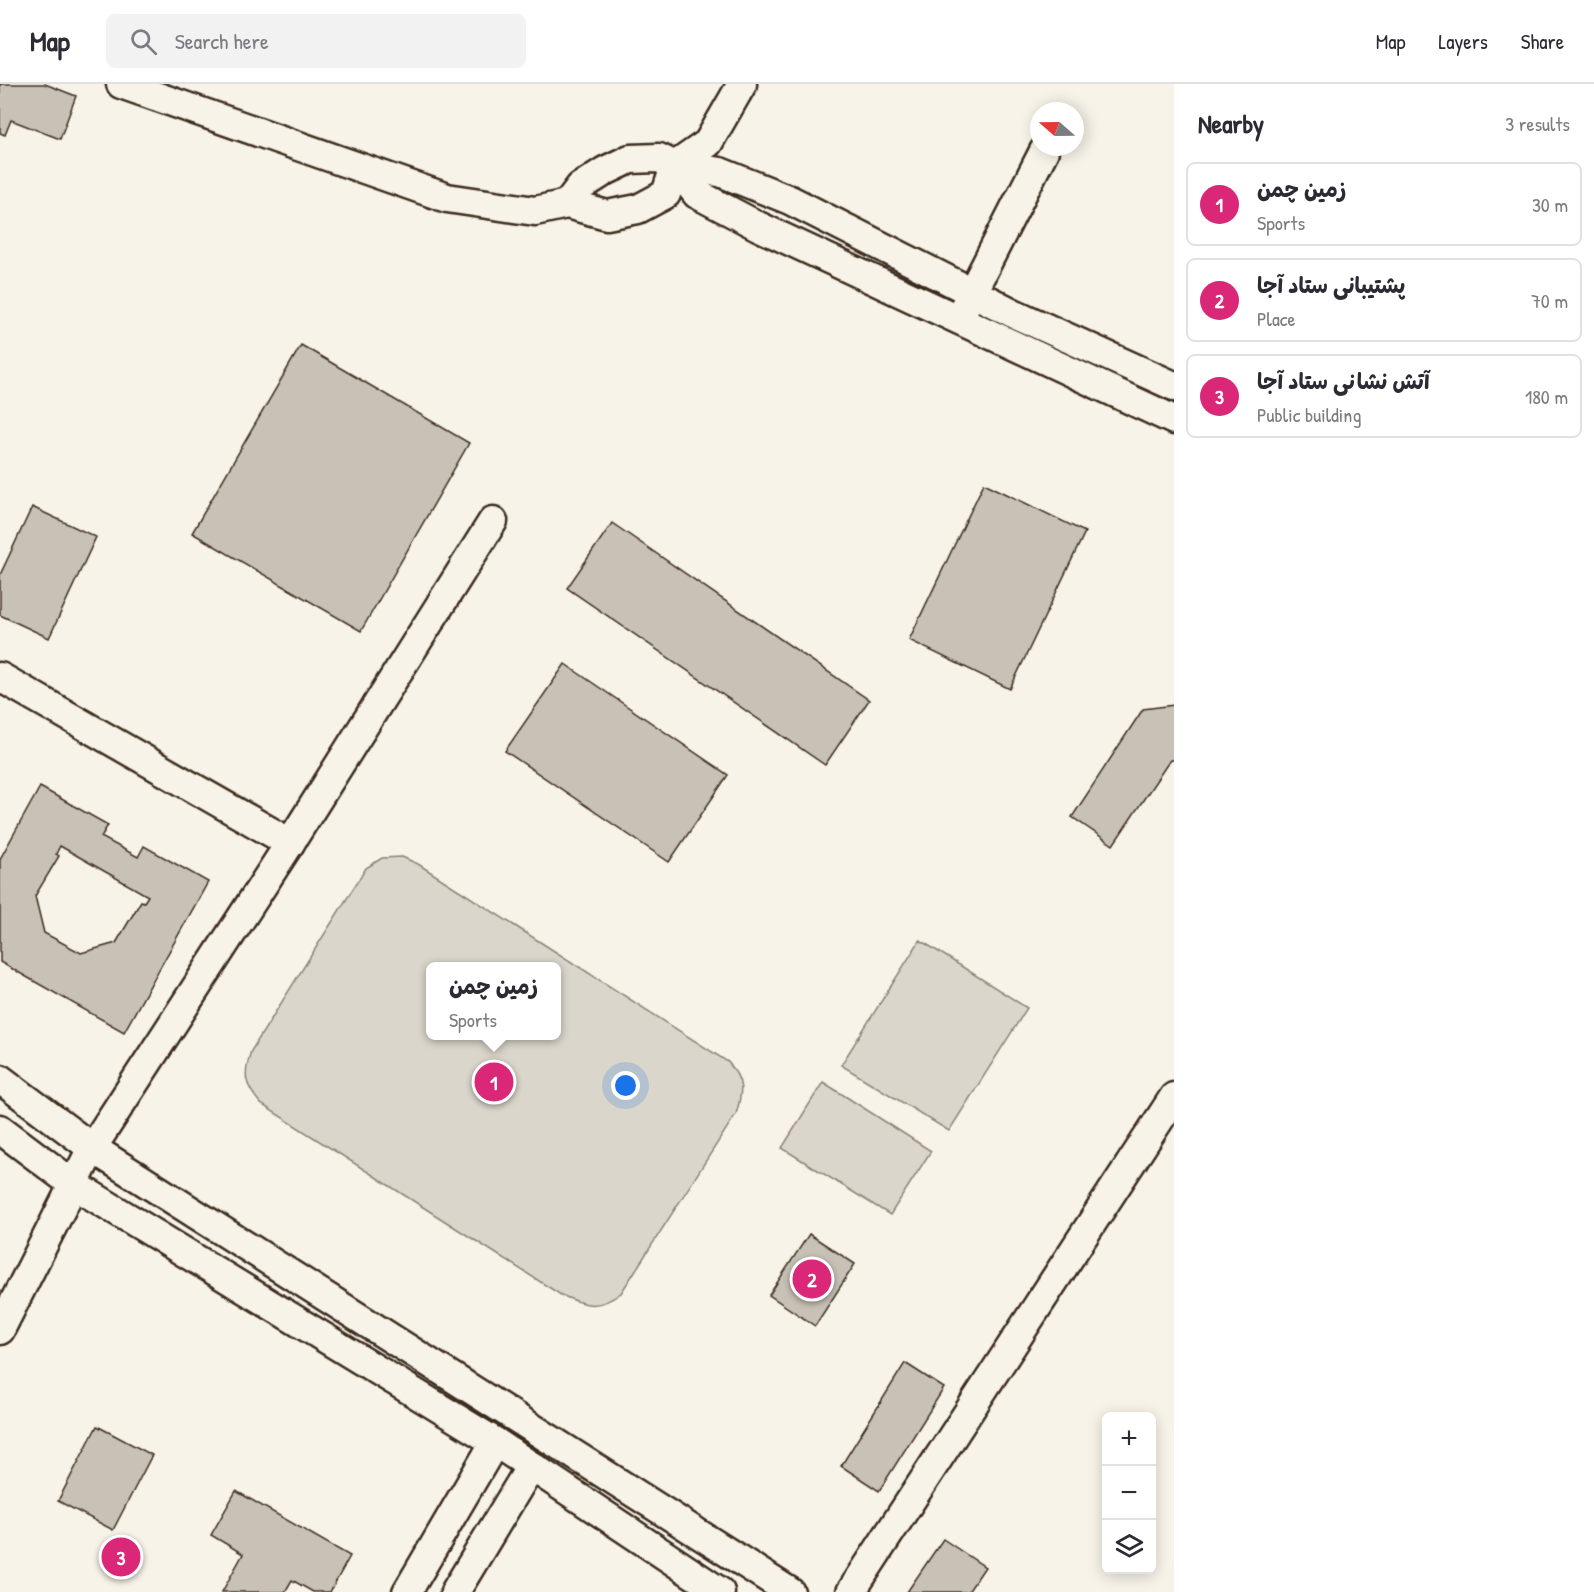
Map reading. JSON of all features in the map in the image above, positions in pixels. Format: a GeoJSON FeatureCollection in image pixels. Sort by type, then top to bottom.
{"type":"FeatureCollection","features":[{"type":"Feature","properties":{"kind":"lane"},"geometry":{"type":"LineString","coordinates":[[121,84],[447,198],[535,211],[567,204],[607,215],[638,209],[666,194],[675,166],[708,143],[742,84]]}},
{"type":"Feature","properties":{"kind":"lane"},"geometry":{"type":"LineString","coordinates":[[958,320],[1041,156]]}},
{"type":"Feature","properties":{"kind":"lane"},"geometry":{"type":"LineString","coordinates":[[567,204],[580,187],[604,171],[630,159],[658,158],[675,166],[720,172],[790,200],[972,292],[1174,386]]}},
{"type":"Feature","properties":{"kind":"lane"},"geometry":{"type":"LineString","coordinates":[[675,166],[697,194],[758,226],[1174,420]]}},
{"type":"Feature","properties":{"kind":"lane"},"geometry":{"type":"LineString","coordinates":[[0,1330],[92,1148],[290,843],[493,521]]}},
{"type":"Feature","properties":{"kind":"lane"},"geometry":{"type":"LineString","coordinates":[[0,677],[290,843]]}},
{"type":"Feature","properties":{"kind":"lane"},"geometry":{"type":"LineString","coordinates":[[0,1078],[92,1148],[790,1592]]}},
{"type":"Feature","properties":{"kind":"lane"},"geometry":{"type":"LineString","coordinates":[[851,1592],[1174,1097]]}},
{"type":"Feature","properties":{"kind":"lane"},"geometry":{"type":"LineString","coordinates":[[0,1129],[73,1184],[495,1442],[720,1592]]}},
{"type":"Feature","properties":{"kind":"lane"},"geometry":{"type":"LineString","coordinates":[[407,1592],[495,1442]]}},
{"type":"Feature","properties":{"kind":"lane"},"geometry":{"type":"LineString","coordinates":[[455,1592],[531,1466]]}},
{"type":"Feature","properties":{"kind":"shaded area"},"geometry":{"type":"Polygon","coordinates":[[[402,857],[418,864],[728,1062],[737,1075],[741,1092],[736,1114],[621,1293],[613,1298],[598,1304],[585,1304],[561,1295],[261,1104],[251,1091],[246,1073],[251,1051],[366,868],[382,858],[402,857]]]}},
{"type":"Feature","properties":{"kind":"shaded area"},"geometry":{"type":"Polygon","coordinates":[[[920,940],[1027,1008],[949,1131],[841,1065],[920,940]]]}},
{"type":"Feature","properties":{"kind":"shaded area"},"geometry":{"type":"Polygon","coordinates":[[[823,1082],[931,1151],[890,1215],[782,1148],[823,1082]]]}},
{"type":"Feature","properties":{"kind":"building"},"geometry":{"type":"Polygon","coordinates":[[[0,84],[45,84],[76,96],[60,139],[11,120],[5,135],[0,133],[0,84]]]}},
{"type":"Feature","properties":{"kind":"building"},"geometry":{"type":"Polygon","coordinates":[[[301,345],[469,443],[361,631],[192,533],[301,345]]]}},
{"type":"Feature","properties":{"kind":"building"},"geometry":{"type":"Polygon","coordinates":[[[984,483],[1085,532],[1010,689],[909,640],[984,483]]]}},
{"type":"Feature","properties":{"kind":"building"},"geometry":{"type":"Polygon","coordinates":[[[32,507],[96,537],[49,638],[0,615],[0,575],[32,507]]]}},
{"type":"Feature","properties":{"kind":"building"},"geometry":{"type":"Polygon","coordinates":[[[612,523],[869,700],[825,765],[567,588],[612,523]]]}},
{"type":"Feature","properties":{"kind":"building"},"geometry":{"type":"Polygon","coordinates":[[[565,664],[728,775],[669,862],[505,751],[565,664]]]}},
{"type":"Feature","properties":{"kind":"building"},"geometry":{"type":"Polygon","coordinates":[[[1174,705],[1174,760],[1170,760],[1113,845],[1072,817],[1143,709],[1174,705]]]}},
{"type":"Feature","properties":{"kind":"building"},"geometry":{"type":"Polygon","coordinates":[[[40,787],[108,825],[101,837],[138,857],[144,846],[208,882],[124,1032],[0,962],[0,859],[40,787]],[[60,846],[56,854],[59,856],[35,896],[44,933],[81,953],[116,943],[141,901],[144,902],[148,896],[60,846]]]}},
{"type":"Feature","properties":{"kind":"building"},"geometry":{"type":"Polygon","coordinates":[[[809,1234],[855,1264],[815,1326],[769,1295],[809,1234]]]}},
{"type":"Feature","properties":{"kind":"building"},"geometry":{"type":"Polygon","coordinates":[[[905,1363],[944,1388],[879,1491],[841,1466],[905,1363]]]}},
{"type":"Feature","properties":{"kind":"building"},"geometry":{"type":"Polygon","coordinates":[[[97,1426],[152,1455],[113,1530],[58,1501],[97,1426]]]}},
{"type":"Feature","properties":{"kind":"building"},"geometry":{"type":"Polygon","coordinates":[[[236,1491],[350,1556],[330,1592],[313,1592],[292,1580],[285,1592],[222,1592],[243,1554],[211,1535],[236,1491]]]}},
{"type":"Feature","properties":{"kind":"building"},"geometry":{"type":"Polygon","coordinates":[[[943,1539],[985,1567],[968,1592],[907,1592],[943,1539]]]}},
{"type":"Feature","properties":{"kind":"place","name":"زمین چمن"},"geometry":{"type":"Point","coordinates":[494,1082]}},
{"type":"Feature","properties":{"kind":"place","name":"پشتیبانی ستاد آجا"},"geometry":{"type":"Point","coordinates":[812,1279]}},
{"type":"Feature","properties":{"kind":"place","name":"آتش نشانی ستاد آجا"},"geometry":{"type":"Point","coordinates":[121,1557]}}]}
